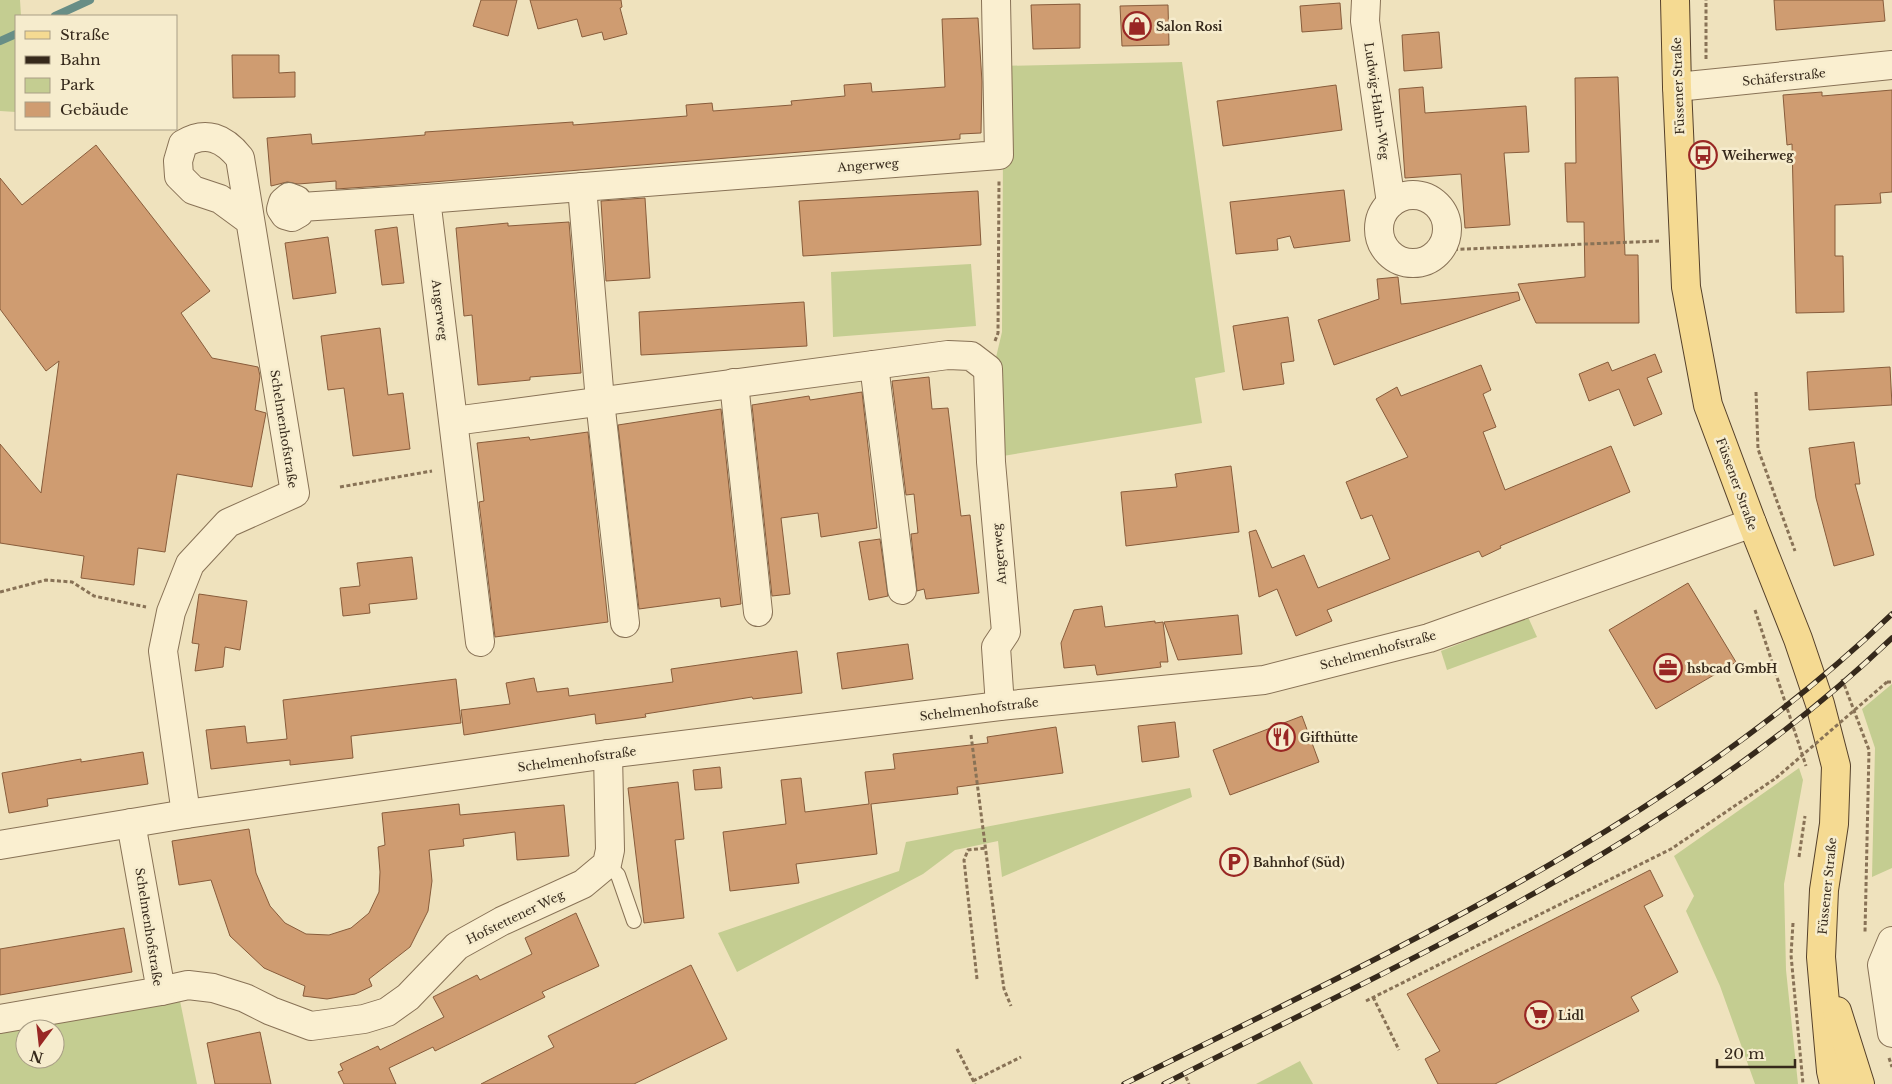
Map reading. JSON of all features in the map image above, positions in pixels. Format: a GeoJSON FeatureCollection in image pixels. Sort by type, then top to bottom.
{"type":"FeatureCollection","features":[{"type":"Feature","properties":{"kind":"main road","name":"Füssener Straße"},"geometry":{"type":"LineString","coordinates":[[1675,0],[1686,287],[1708,405],[1798,639],[1820,704],[1836,766],[1834,824],[1824,890],[1821,957],[1830,1071],[1834,1084]]}},
{"type":"Feature","properties":{"kind":"main road","name":"Füssener Straße"},"geometry":{"type":"LineString","coordinates":[[1821,957],[1860,1084]]}},
{"type":"Feature","properties":{"kind":"street"},"geometry":{"type":"LineString","coordinates":[[996,0],[1000,155]]}},
{"type":"Feature","properties":{"kind":"street","name":"Ludwig-Hahn-Weg"},"geometry":{"type":"LineString","coordinates":[[1366,0],[1365,21],[1391,203]]}},
{"type":"Feature","properties":{"kind":"street","name":"Schäferstraße"},"geometry":{"type":"LineString","coordinates":[[1677,87],[1892,65]]}},
{"type":"Feature","properties":{"kind":"street","name":"Angerweg"},"geometry":{"type":"LineString","coordinates":[[300,207],[582,188],[1000,155]]}},
{"type":"Feature","properties":{"kind":"street"},"geometry":{"type":"LineString","coordinates":[[582,188],[600,401],[625,623]]}},
{"type":"Feature","properties":{"kind":"street"},"geometry":{"type":"LineString","coordinates":[[1412,195],[1423,196],[1437,205],[1446,218],[1448,229],[1446,240],[1441,250],[1433,258],[1422,263],[1410,264],[1399,261],[1390,254],[1383,245],[1379,234],[1382,217],[1391,203],[1412,195]]}},
{"type":"Feature","properties":{"kind":"street","name":"Angerweg"},"geometry":{"type":"LineString","coordinates":[[426,199],[480,642]]}},
{"type":"Feature","properties":{"kind":"street","name":"Schelmenhofstraße"},"geometry":{"type":"LineString","coordinates":[[186,814],[164,651],[171,612],[190,564],[228,523],[295,493],[250,221]]}},
{"type":"Feature","properties":{"kind":"street"},"geometry":{"type":"LineString","coordinates":[[454,421],[948,355],[971,356],[988,368]]}},
{"type":"Feature","properties":{"kind":"street"},"geometry":{"type":"LineString","coordinates":[[874,365],[902,590]]}},
{"type":"Feature","properties":{"kind":"street","name":"Angerweg"},"geometry":{"type":"LineString","coordinates":[[988,368],[991,462],[1006,632],[996,648],[1000,706]]}},
{"type":"Feature","properties":{"kind":"street"},"geometry":{"type":"LineString","coordinates":[[734,383],[758,612]]}},
{"type":"Feature","properties":{"kind":"street","name":"Schelmenhofstraße"},"geometry":{"type":"LineString","coordinates":[[0,845],[186,814],[608,754],[1000,706],[1264,680],[1429,638],[1752,523]]}},
{"type":"Feature","properties":{"kind":"street"},"geometry":{"type":"LineString","coordinates":[[607,864],[610,850],[608,754]]}},
{"type":"Feature","properties":{"kind":"street","name":"Schelmenhofstraße"},"geometry":{"type":"LineString","coordinates":[[0,1019],[161,991],[131,823]]}},
{"type":"Feature","properties":{"kind":"street","name":"Hofstettener Weg"},"geometry":{"type":"LineString","coordinates":[[161,991],[188,985],[213,988],[245,998],[271,1011],[311,1026],[364,1019],[387,1012],[408,997],[457,946],[502,921],[583,884],[607,864]]}},
{"type":"Feature","properties":{"kind":"street"},"geometry":{"type":"LineString","coordinates":[[1892,941],[1882,965],[1892,1033]]}},
{"type":"Feature","properties":{"kind":"lane"},"geometry":{"type":"LineString","coordinates":[[607,864],[618,875],[634,921]]}},
{"type":"Feature","properties":{"kind":"path"},"geometry":{"type":"LineString","coordinates":[[988,368],[998,332],[1000,155]]}},
{"type":"Feature","properties":{"kind":"path"},"geometry":{"type":"LineString","coordinates":[[1441,250],[1663,241]]}},
{"type":"Feature","properties":{"kind":"path"},"geometry":{"type":"LineString","coordinates":[[340,487],[459,466]]}},
{"type":"Feature","properties":{"kind":"path"},"geometry":{"type":"LineString","coordinates":[[0,592],[46,580],[72,582],[94,596],[171,612]]}},
{"type":"Feature","properties":{"kind":"path"},"geometry":{"type":"LineString","coordinates":[[1366,1001],[1671,850],[1776,778],[1886,682],[1892,682]]}},
{"type":"Feature","properties":{"kind":"path"},"geometry":{"type":"LineString","coordinates":[[968,710],[1004,989],[1011,1006]]}},
{"type":"Feature","properties":{"kind":"path"},"geometry":{"type":"LineString","coordinates":[[977,979],[964,860],[968,850],[986,848]]}},
{"type":"Feature","properties":{"kind":"path"},"geometry":{"type":"LineString","coordinates":[[1373,998],[1398,1050]]}},
{"type":"Feature","properties":{"kind":"path"},"geometry":{"type":"LineString","coordinates":[[957,1049],[974,1083],[1021,1057]]}},
{"type":"Feature","properties":{"kind":"path"},"geometry":{"type":"LineString","coordinates":[[1186,1077],[1190,1084]]}},
{"type":"Feature","properties":{"kind":"green space"},"geometry":{"type":"Polygon","coordinates":[[[0,0],[20,0],[21,15],[15,15],[15,112],[0,111],[0,0]]]}},
{"type":"Feature","properties":{"kind":"green space"},"geometry":{"type":"Polygon","coordinates":[[[1182,62],[1225,372],[1195,378],[1202,423],[997,457],[993,370],[1002,332],[1003,153],[1000,66],[1182,62]]]}},
{"type":"Feature","properties":{"kind":"green space"},"geometry":{"type":"Polygon","coordinates":[[[971,264],[976,326],[833,337],[831,272],[971,264]]]}},
{"type":"Feature","properties":{"kind":"green space"},"geometry":{"type":"Polygon","coordinates":[[[1528,617],[1537,637],[1447,670],[1441,651],[1528,617]]]}},
{"type":"Feature","properties":{"kind":"green space"},"geometry":{"type":"Polygon","coordinates":[[[1892,684],[1892,868],[1872,877],[1875,748],[1862,709],[1892,684]]]}},
{"type":"Feature","properties":{"kind":"green space"},"geometry":{"type":"Polygon","coordinates":[[[1799,768],[1803,780],[1784,884],[1786,970],[1798,1084],[1755,1084],[1720,986],[1686,911],[1694,896],[1674,856],[1799,768]]]}},
{"type":"Feature","properties":{"kind":"green space"},"geometry":{"type":"Polygon","coordinates":[[[1190,788],[1192,797],[1002,877],[998,841],[955,850],[923,874],[737,972],[718,933],[899,871],[906,842],[1190,788]]]}},
{"type":"Feature","properties":{"kind":"green space"},"geometry":{"type":"Polygon","coordinates":[[[179,996],[197,1084],[0,1084],[0,1027],[15,1024],[15,1069],[65,1069],[65,1019],[46,1019],[179,996]]]}},
{"type":"Feature","properties":{"kind":"green space"},"geometry":{"type":"Polygon","coordinates":[[[1300,1061],[1313,1084],[1256,1084],[1300,1061]]]}},
{"type":"Feature","properties":{"kind":"building"},"geometry":{"type":"Polygon","coordinates":[[[481,0],[517,0],[508,36],[473,26],[481,0]]]}},
{"type":"Feature","properties":{"kind":"building"},"geometry":{"type":"Polygon","coordinates":[[[530,0],[621,0],[622,7],[620,8],[627,34],[604,40],[602,32],[582,37],[577,19],[538,29],[530,0]]]}},
{"type":"Feature","properties":{"kind":"building"},"geometry":{"type":"Polygon","coordinates":[[[1774,0],[1883,0],[1885,21],[1776,30],[1774,0]]]}},
{"type":"Feature","properties":{"kind":"building"},"geometry":{"type":"Polygon","coordinates":[[[1340,3],[1342,29],[1302,32],[1300,6],[1340,3]]]}},
{"type":"Feature","properties":{"kind":"building"},"geometry":{"type":"Polygon","coordinates":[[[1080,4],[1080,48],[1033,49],[1031,5],[1080,4]]]}},
{"type":"Feature","properties":{"kind":"building"},"geometry":{"type":"Polygon","coordinates":[[[1168,5],[1169,45],[1122,46],[1120,6],[1168,5]]]}},
{"type":"Feature","properties":{"kind":"building"},"geometry":{"type":"Polygon","coordinates":[[[978,18],[982,82],[981,133],[960,134],[960,139],[396,185],[336,189],[336,181],[298,184],[287,182],[271,186],[267,138],[311,134],[312,144],[425,135],[425,132],[573,122],[573,125],[687,116],[686,105],[712,103],[713,111],[792,105],[791,101],[845,96],[844,85],[871,83],[872,92],[945,87],[942,19],[978,18]]]}},
{"type":"Feature","properties":{"kind":"building"},"geometry":{"type":"Polygon","coordinates":[[[1439,32],[1442,68],[1404,71],[1402,35],[1439,32]]]}},
{"type":"Feature","properties":{"kind":"building"},"geometry":{"type":"Polygon","coordinates":[[[232,55],[279,55],[279,73],[295,72],[295,97],[233,98],[232,55]]]}},
{"type":"Feature","properties":{"kind":"building"},"geometry":{"type":"Polygon","coordinates":[[[1618,77],[1625,255],[1638,255],[1639,323],[1536,323],[1518,284],[1585,277],[1584,222],[1567,222],[1565,163],[1576,163],[1575,78],[1618,77]]]}},
{"type":"Feature","properties":{"kind":"building"},"geometry":{"type":"Polygon","coordinates":[[[1336,85],[1342,130],[1223,146],[1217,101],[1336,85]]]}},
{"type":"Feature","properties":{"kind":"building"},"geometry":{"type":"Polygon","coordinates":[[[1423,87],[1425,113],[1526,106],[1529,152],[1504,153],[1510,225],[1465,228],[1461,174],[1405,178],[1399,89],[1423,87]]]}},
{"type":"Feature","properties":{"kind":"building"},"geometry":{"type":"Polygon","coordinates":[[[1892,90],[1892,192],[1880,193],[1881,203],[1835,205],[1835,256],[1843,256],[1844,312],[1796,313],[1792,144],[1787,145],[1783,95],[1822,92],[1822,96],[1892,90]]]}},
{"type":"Feature","properties":{"kind":"building"},"geometry":{"type":"Polygon","coordinates":[[[96,145],[210,291],[181,313],[212,358],[258,367],[260,376],[255,410],[266,413],[252,487],[177,474],[165,552],[138,548],[134,585],[81,578],[84,556],[0,543],[0,444],[41,493],[59,361],[46,371],[0,309],[0,178],[22,205],[96,145]]]}},
{"type":"Feature","properties":{"kind":"building"},"geometry":{"type":"Polygon","coordinates":[[[1344,190],[1350,241],[1294,248],[1290,236],[1277,239],[1278,250],[1236,254],[1230,202],[1344,190]]]}},
{"type":"Feature","properties":{"kind":"building"},"geometry":{"type":"Polygon","coordinates":[[[978,191],[981,245],[803,256],[799,201],[978,191]]]}},
{"type":"Feature","properties":{"kind":"building"},"geometry":{"type":"Polygon","coordinates":[[[645,198],[650,278],[606,281],[601,201],[645,198]]]}},
{"type":"Feature","properties":{"kind":"building"},"geometry":{"type":"Polygon","coordinates":[[[569,222],[581,373],[530,377],[530,380],[478,385],[472,315],[464,316],[456,228],[508,223],[508,226],[569,222]]]}},
{"type":"Feature","properties":{"kind":"building"},"geometry":{"type":"Polygon","coordinates":[[[397,227],[404,283],[382,285],[375,230],[397,227]]]}},
{"type":"Feature","properties":{"kind":"building"},"geometry":{"type":"Polygon","coordinates":[[[328,237],[336,293],[293,299],[285,243],[328,237]]]}},
{"type":"Feature","properties":{"kind":"building"},"geometry":{"type":"Polygon","coordinates":[[[1398,277],[1401,304],[1518,292],[1520,300],[1334,365],[1318,320],[1379,299],[1377,279],[1398,277]]]}},
{"type":"Feature","properties":{"kind":"building"},"geometry":{"type":"Polygon","coordinates":[[[804,302],[807,346],[641,355],[639,312],[804,302]]]}},
{"type":"Feature","properties":{"kind":"building"},"geometry":{"type":"Polygon","coordinates":[[[1288,317],[1294,361],[1281,363],[1284,384],[1243,390],[1233,326],[1288,317]]]}},
{"type":"Feature","properties":{"kind":"building"},"geometry":{"type":"Polygon","coordinates":[[[380,328],[388,395],[403,393],[410,449],[353,456],[344,388],[328,390],[321,336],[380,328]]]}},
{"type":"Feature","properties":{"kind":"building"},"geometry":{"type":"Polygon","coordinates":[[[1655,354],[1662,372],[1647,378],[1662,414],[1634,426],[1619,389],[1589,401],[1579,374],[1608,362],[1612,371],[1655,354]]]}},
{"type":"Feature","properties":{"kind":"building"},"geometry":{"type":"Polygon","coordinates":[[[1481,365],[1491,390],[1483,394],[1496,427],[1483,432],[1505,490],[1611,446],[1630,492],[1500,546],[1501,548],[1482,557],[1479,551],[1327,610],[1332,621],[1296,636],[1277,589],[1259,597],[1249,532],[1256,530],[1272,568],[1304,555],[1318,588],[1390,559],[1372,515],[1361,519],[1346,482],[1408,457],[1376,399],[1397,387],[1401,396],[1481,365]]]}},
{"type":"Feature","properties":{"kind":"building"},"geometry":{"type":"Polygon","coordinates":[[[1890,367],[1892,405],[1809,410],[1807,372],[1890,367]]]}},
{"type":"Feature","properties":{"kind":"building"},"geometry":{"type":"Polygon","coordinates":[[[929,377],[932,409],[948,408],[961,516],[970,515],[979,593],[926,599],[924,589],[917,591],[911,534],[918,533],[914,494],[906,495],[892,381],[929,377]]]}},
{"type":"Feature","properties":{"kind":"building"},"geometry":{"type":"Polygon","coordinates":[[[862,392],[877,528],[821,537],[818,513],[781,518],[790,594],[772,596],[752,405],[809,396],[810,400],[862,392]]]}},
{"type":"Feature","properties":{"kind":"building"},"geometry":{"type":"Polygon","coordinates":[[[721,409],[741,604],[721,607],[720,598],[639,609],[618,425],[721,409]]]}},
{"type":"Feature","properties":{"kind":"building"},"geometry":{"type":"Polygon","coordinates":[[[588,432],[608,622],[495,637],[479,502],[484,501],[477,443],[529,437],[530,440],[588,432]]]}},
{"type":"Feature","properties":{"kind":"building"},"geometry":{"type":"Polygon","coordinates":[[[1854,442],[1860,484],[1855,484],[1874,555],[1834,566],[1816,498],[1809,448],[1854,442]]]}},
{"type":"Feature","properties":{"kind":"building"},"geometry":{"type":"Polygon","coordinates":[[[1231,466],[1239,532],[1126,546],[1121,492],[1177,487],[1175,474],[1231,466]]]}},
{"type":"Feature","properties":{"kind":"building"},"geometry":{"type":"Polygon","coordinates":[[[880,539],[888,596],[869,600],[859,542],[880,539]]]}},
{"type":"Feature","properties":{"kind":"building"},"geometry":{"type":"Polygon","coordinates":[[[412,557],[417,599],[369,604],[370,613],[343,616],[340,588],[360,586],[357,563],[412,557]]]}},
{"type":"Feature","properties":{"kind":"building"},"geometry":{"type":"Polygon","coordinates":[[[1688,583],[1736,662],[1656,709],[1609,630],[1688,583]]]}},
{"type":"Feature","properties":{"kind":"building"},"geometry":{"type":"Polygon","coordinates":[[[199,594],[247,601],[240,650],[225,647],[223,667],[195,671],[199,644],[192,643],[199,594]]]}},
{"type":"Feature","properties":{"kind":"building"},"geometry":{"type":"Polygon","coordinates":[[[1102,606],[1105,627],[1155,621],[1155,623],[1163,622],[1168,662],[1160,662],[1161,667],[1097,675],[1095,665],[1064,668],[1061,643],[1074,610],[1102,606]]]}},
{"type":"Feature","properties":{"kind":"building"},"geometry":{"type":"Polygon","coordinates":[[[1238,615],[1242,654],[1178,660],[1164,622],[1238,615]]]}},
{"type":"Feature","properties":{"kind":"building"},"geometry":{"type":"Polygon","coordinates":[[[908,644],[913,679],[842,689],[837,653],[908,644]]]}},
{"type":"Feature","properties":{"kind":"building"},"geometry":{"type":"Polygon","coordinates":[[[797,651],[802,693],[753,699],[752,697],[645,714],[646,717],[596,724],[595,714],[464,735],[461,710],[510,704],[506,683],[534,678],[537,692],[568,688],[569,696],[673,682],[671,669],[797,651]]]}},
{"type":"Feature","properties":{"kind":"building"},"geometry":{"type":"Polygon","coordinates":[[[456,679],[461,723],[351,736],[353,758],[290,765],[290,760],[211,769],[206,730],[245,726],[247,743],[287,739],[283,700],[456,679]]]}},
{"type":"Feature","properties":{"kind":"building"},"geometry":{"type":"Polygon","coordinates":[[[1302,716],[1319,762],[1230,795],[1213,750],[1302,716]]]}},
{"type":"Feature","properties":{"kind":"building"},"geometry":{"type":"Polygon","coordinates":[[[1175,722],[1179,757],[1142,762],[1138,726],[1175,722]]]}},
{"type":"Feature","properties":{"kind":"building"},"geometry":{"type":"Polygon","coordinates":[[[1056,727],[1063,773],[957,787],[958,794],[871,804],[877,854],[796,864],[799,883],[730,891],[723,832],[786,824],[781,780],[801,778],[805,812],[869,804],[865,772],[895,769],[893,754],[988,743],[987,737],[1056,727]]]}},
{"type":"Feature","properties":{"kind":"building"},"geometry":{"type":"Polygon","coordinates":[[[143,752],[148,784],[47,799],[48,806],[9,813],[2,773],[81,759],[81,762],[143,752]]]}},
{"type":"Feature","properties":{"kind":"building"},"geometry":{"type":"Polygon","coordinates":[[[720,767],[722,788],[695,790],[693,770],[720,767]]]}},
{"type":"Feature","properties":{"kind":"building"},"geometry":{"type":"Polygon","coordinates":[[[678,782],[684,839],[675,840],[684,918],[644,923],[628,788],[678,782]]]}},
{"type":"Feature","properties":{"kind":"building"},"geometry":{"type":"Polygon","coordinates":[[[459,804],[460,815],[564,805],[569,856],[517,860],[515,832],[463,839],[464,846],[429,850],[432,881],[428,911],[410,947],[369,979],[372,986],[355,994],[327,999],[303,996],[305,986],[264,968],[230,936],[211,880],[179,885],[172,841],[249,829],[256,873],[270,906],[285,923],[306,934],[329,935],[351,928],[369,913],[379,892],[378,847],[385,845],[382,813],[459,804]]]}},
{"type":"Feature","properties":{"kind":"building"},"geometry":{"type":"Polygon","coordinates":[[[1650,870],[1663,896],[1644,906],[1678,972],[1631,997],[1639,1011],[1495,1084],[1438,1084],[1425,1059],[1440,1051],[1407,994],[1650,870]]]}},
{"type":"Feature","properties":{"kind":"building"},"geometry":{"type":"Polygon","coordinates":[[[576,913],[599,966],[542,992],[545,997],[435,1051],[433,1047],[389,1068],[396,1084],[344,1084],[338,1072],[343,1070],[340,1064],[378,1046],[380,1050],[444,1017],[433,997],[477,975],[480,980],[532,954],[525,938],[576,913]]]}},
{"type":"Feature","properties":{"kind":"building"},"geometry":{"type":"Polygon","coordinates":[[[124,928],[132,972],[0,995],[0,949],[124,928]]]}},
{"type":"Feature","properties":{"kind":"building"},"geometry":{"type":"Polygon","coordinates":[[[691,965],[727,1039],[634,1084],[481,1084],[554,1047],[548,1036],[691,965]]]}},
{"type":"Feature","properties":{"kind":"building"},"geometry":{"type":"Polygon","coordinates":[[[260,1032],[271,1084],[215,1084],[207,1043],[260,1032]]]}},
{"type":"Feature","properties":{"kind":"waterway"},"geometry":{"type":"LineString","coordinates":[[57,15],[90,0]]}},
{"type":"Feature","properties":{"kind":"waterway"},"geometry":{"type":"LineString","coordinates":[[0,41],[15,34]]}},
{"type":"Feature","properties":{"kind":"railway"},"geometry":{"type":"LineString","coordinates":[[1124,1084],[1427,932],[1527,878],[1624,820],[1718,757],[1807,689],[1892,614]]}},
{"type":"Feature","properties":{"kind":"railway"},"geometry":{"type":"LineString","coordinates":[[1164,1084],[1451,939],[1637,833],[1726,774],[1812,709],[1892,638]]}},
{"type":"Feature","properties":{"kind":"place","name":"Salon Rosi"},"geometry":{"type":"Point","coordinates":[1137,26]}},
{"type":"Feature","properties":{"kind":"place","name":"Weiherweg"},"geometry":{"type":"Point","coordinates":[1703,155]}},
{"type":"Feature","properties":{"kind":"place","name":"hsbcad GmbH"},"geometry":{"type":"Point","coordinates":[1668,668]}},
{"type":"Feature","properties":{"kind":"place","name":"Gifthütte"},"geometry":{"type":"Point","coordinates":[1281,737]}},
{"type":"Feature","properties":{"kind":"place","name":"Bahnhof (Süd)"},"geometry":{"type":"Point","coordinates":[1234,862]}},
{"type":"Feature","properties":{"kind":"place","name":"Lidl"},"geometry":{"type":"Point","coordinates":[1539,1015]}}]}
